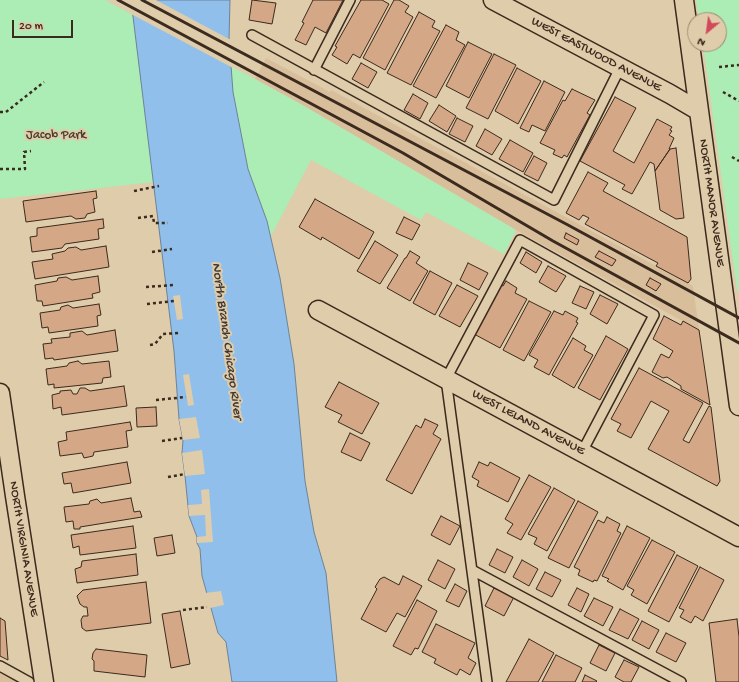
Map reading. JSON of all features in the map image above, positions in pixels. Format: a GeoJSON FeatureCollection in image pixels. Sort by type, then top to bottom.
{"type":"FeatureCollection","features":[{"type":"Feature","properties":{"kind":"street","name":"WEST EASTWOOD AVENUE"},"geometry":{"type":"LineString","coordinates":[[493,0],[699,110]]}},
{"type":"Feature","properties":{"kind":"street","name":"NORTH MANOR AVENUE"},"geometry":{"type":"LineString","coordinates":[[684,0],[699,110],[735,346],[739,406]]}},
{"type":"Feature","properties":{"kind":"street","name":"WEST LELAND AVENUE"},"geometry":{"type":"LineString","coordinates":[[318,310],[739,537]]}},
{"type":"Feature","properties":{"kind":"street","name":"NORTH VIRGINIA AVENUE"},"geometry":{"type":"LineString","coordinates":[[0,393],[7,492],[44,682]]}},
{"type":"Feature","properties":{"kind":"lane"},"geometry":{"type":"LineString","coordinates":[[314,70],[350,0]]}},
{"type":"Feature","properties":{"kind":"lane"},"geometry":{"type":"LineString","coordinates":[[252,35],[554,200],[620,68]]}},
{"type":"Feature","properties":{"kind":"lane"},"geometry":{"type":"LineString","coordinates":[[487,682],[446,379],[520,240],[654,315],[582,452]]}},
{"type":"Feature","properties":{"kind":"lane"},"geometry":{"type":"LineString","coordinates":[[472,570],[681,682]]}},
{"type":"Feature","properties":{"kind":"lane"},"geometry":{"type":"LineString","coordinates":[[0,666],[30,682]]}},
{"type":"Feature","properties":{"kind":"path"},"geometry":{"type":"LineString","coordinates":[[719,68],[739,65]]}},
{"type":"Feature","properties":{"kind":"path"},"geometry":{"type":"LineString","coordinates":[[0,112],[6,112],[44,82]]}},
{"type":"Feature","properties":{"kind":"path"},"geometry":{"type":"LineString","coordinates":[[723,92],[739,101]]}},
{"type":"Feature","properties":{"kind":"path"},"geometry":{"type":"LineString","coordinates":[[0,169],[25,169],[24,152],[31,151]]}},
{"type":"Feature","properties":{"kind":"path"},"geometry":{"type":"LineString","coordinates":[[732,157],[739,161]]}},
{"type":"Feature","properties":{"kind":"path"},"geometry":{"type":"LineString","coordinates":[[134,191],[159,186]]}},
{"type":"Feature","properties":{"kind":"path"},"geometry":{"type":"LineString","coordinates":[[138,218],[153,216],[154,223],[168,223]]}},
{"type":"Feature","properties":{"kind":"path"},"geometry":{"type":"LineString","coordinates":[[152,252],[172,249]]}},
{"type":"Feature","properties":{"kind":"path"},"geometry":{"type":"LineString","coordinates":[[146,287],[174,285]]}},
{"type":"Feature","properties":{"kind":"path"},"geometry":{"type":"LineString","coordinates":[[147,304],[174,301]]}},
{"type":"Feature","properties":{"kind":"path"},"geometry":{"type":"LineString","coordinates":[[150,345],[155,344],[163,334],[179,333]]}},
{"type":"Feature","properties":{"kind":"path"},"geometry":{"type":"LineString","coordinates":[[156,400],[186,397]]}},
{"type":"Feature","properties":{"kind":"path"},"geometry":{"type":"LineString","coordinates":[[162,441],[182,438]]}},
{"type":"Feature","properties":{"kind":"path"},"geometry":{"type":"LineString","coordinates":[[168,477],[185,474]]}},
{"type":"Feature","properties":{"kind":"path"},"geometry":{"type":"LineString","coordinates":[[182,610],[207,607]]}},
{"type":"Feature","properties":{"kind":"shaded area"},"geometry":{"type":"Polygon","coordinates":[[[266,58],[330,92],[331,90],[693,286],[699,330],[516,230],[299,103],[255,79],[266,58]]]}},
{"type":"Feature","properties":{"kind":"shaded area"},"geometry":{"type":"Polygon","coordinates":[[[0,670],[22,682],[0,682],[0,670]]]}},
{"type":"Feature","properties":{"kind":"green space","name":"Jacob Park"},"geometry":{"type":"Polygon","coordinates":[[[0,0],[105,0],[133,15],[154,182],[0,199],[0,0]]]}},
{"type":"Feature","properties":{"kind":"green space"},"geometry":{"type":"Polygon","coordinates":[[[696,0],[739,0],[739,292],[737,290],[704,52],[727,52],[727,12],[698,12],[696,0]]]}},
{"type":"Feature","properties":{"kind":"green space"},"geometry":{"type":"Polygon","coordinates":[[[231,66],[299,103],[516,230],[504,254],[426,212],[421,220],[311,160],[271,236],[248,169],[233,92],[231,66]]]}},
{"type":"Feature","properties":{"kind":"water","name":"North Branch Chicago River"},"geometry":{"type":"Polygon","coordinates":[[[131,0],[230,0],[229,39],[233,92],[248,169],[267,221],[280,278],[294,364],[305,481],[314,532],[326,573],[337,682],[232,682],[226,642],[218,633],[202,576],[200,549],[189,516],[182,453],[183,440],[179,419],[174,351],[131,0]]]}},
{"type":"Feature","properties":{"kind":"pier"},"geometry":{"type":"Polygon","coordinates":[[[129,0],[156,0],[231,40],[233,68],[131,14],[129,0]]]}},
{"type":"Feature","properties":{"kind":"pier"},"geometry":{"type":"Polygon","coordinates":[[[180,295],[183,319],[177,320],[173,296],[180,295]]]}},
{"type":"Feature","properties":{"kind":"pier"},"geometry":{"type":"Polygon","coordinates":[[[189,374],[194,405],[188,406],[183,375],[189,374]]]}},
{"type":"Feature","properties":{"kind":"pier"},"geometry":{"type":"Polygon","coordinates":[[[196,417],[200,438],[183,440],[179,419],[196,417]]]}},
{"type":"Feature","properties":{"kind":"pier"},"geometry":{"type":"Polygon","coordinates":[[[202,450],[205,474],[185,476],[182,453],[202,450]]]}},
{"type":"Feature","properties":{"kind":"pier"},"geometry":{"type":"Polygon","coordinates":[[[209,489],[213,542],[197,543],[197,537],[206,536],[205,515],[189,516],[188,505],[202,504],[201,490],[209,489]]]}},
{"type":"Feature","properties":{"kind":"pier"},"geometry":{"type":"Polygon","coordinates":[[[221,591],[224,605],[210,608],[205,593],[221,591]]]}},
{"type":"Feature","properties":{"kind":"building"},"geometry":{"type":"Polygon","coordinates":[[[252,0],[276,3],[272,24],[249,20],[252,0]]]}},
{"type":"Feature","properties":{"kind":"building"},"geometry":{"type":"Polygon","coordinates":[[[313,0],[343,0],[326,33],[315,27],[306,45],[295,40],[304,23],[302,22],[313,0]]]}},
{"type":"Feature","properties":{"kind":"building"},"geometry":{"type":"Polygon","coordinates":[[[361,0],[382,0],[389,4],[360,58],[353,54],[347,64],[332,55],[337,47],[335,46],[361,0]]]}},
{"type":"Feature","properties":{"kind":"building"},"geometry":{"type":"Polygon","coordinates":[[[394,0],[399,0],[409,6],[405,12],[413,17],[385,70],[363,58],[394,0]]]}},
{"type":"Feature","properties":{"kind":"building"},"geometry":{"type":"Polygon","coordinates":[[[419,12],[435,21],[432,27],[440,31],[411,85],[387,73],[419,12]]]}},
{"type":"Feature","properties":{"kind":"building"},"geometry":{"type":"Polygon","coordinates":[[[446,25],[459,32],[456,40],[465,45],[436,98],[413,86],[446,25]]]}},
{"type":"Feature","properties":{"kind":"building"},"geometry":{"type":"Polygon","coordinates":[[[468,42],[492,54],[469,98],[446,86],[468,42]]]}},
{"type":"Feature","properties":{"kind":"building"},"geometry":{"type":"Polygon","coordinates":[[[494,54],[516,65],[488,119],[466,108],[494,54]]]}},
{"type":"Feature","properties":{"kind":"building"},"geometry":{"type":"Polygon","coordinates":[[[361,63],[377,72],[368,88],[352,79],[361,63]]]}},
{"type":"Feature","properties":{"kind":"building"},"geometry":{"type":"Polygon","coordinates":[[[517,68],[541,81],[518,124],[495,111],[517,68]]]}},
{"type":"Feature","properties":{"kind":"building"},"geometry":{"type":"Polygon","coordinates":[[[544,81],[565,92],[545,131],[532,125],[529,132],[520,128],[544,81]]]}},
{"type":"Feature","properties":{"kind":"building"},"geometry":{"type":"Polygon","coordinates":[[[572,89],[595,100],[587,113],[590,115],[567,157],[564,155],[562,158],[553,154],[555,150],[540,143],[563,100],[565,101],[572,89]]]}},
{"type":"Feature","properties":{"kind":"building"},"geometry":{"type":"Polygon","coordinates":[[[413,94],[428,103],[420,119],[404,110],[413,94]]]}},
{"type":"Feature","properties":{"kind":"building"},"geometry":{"type":"Polygon","coordinates":[[[615,97],[636,108],[613,151],[634,163],[657,119],[672,127],[670,130],[672,131],[669,135],[674,138],[670,149],[655,171],[654,164],[650,162],[632,194],[622,189],[625,185],[580,161],[615,97]]]}},
{"type":"Feature","properties":{"kind":"building"},"geometry":{"type":"Polygon","coordinates":[[[439,105],[456,116],[447,132],[429,121],[439,105]]]}},
{"type":"Feature","properties":{"kind":"building"},"geometry":{"type":"Polygon","coordinates":[[[457,118],[473,126],[465,142],[449,134],[457,118]]]}},
{"type":"Feature","properties":{"kind":"building"},"geometry":{"type":"Polygon","coordinates":[[[485,129],[502,139],[492,155],[476,146],[485,129]]]}},
{"type":"Feature","properties":{"kind":"building"},"geometry":{"type":"Polygon","coordinates":[[[510,140],[533,153],[523,172],[499,159],[510,140]]]}},
{"type":"Feature","properties":{"kind":"building"},"geometry":{"type":"Polygon","coordinates":[[[676,148],[684,218],[676,219],[660,210],[655,171],[670,149],[676,148]]]}},
{"type":"Feature","properties":{"kind":"building"},"geometry":{"type":"Polygon","coordinates":[[[534,156],[547,163],[538,181],[524,174],[534,156]]]}},
{"type":"Feature","properties":{"kind":"building"},"geometry":{"type":"Polygon","coordinates":[[[588,172],[608,183],[603,191],[687,237],[691,279],[688,283],[656,266],[658,263],[585,224],[589,218],[583,215],[579,220],[566,213],[588,172]]]}},
{"type":"Feature","properties":{"kind":"building"},"geometry":{"type":"Polygon","coordinates":[[[96,191],[97,198],[93,199],[95,212],[87,214],[85,218],[76,219],[71,216],[26,222],[23,201],[96,191]]]}},
{"type":"Feature","properties":{"kind":"building"},"geometry":{"type":"Polygon","coordinates":[[[315,199],[374,232],[359,259],[322,237],[321,240],[299,227],[315,199]]]}},
{"type":"Feature","properties":{"kind":"building"},"geometry":{"type":"Polygon","coordinates":[[[404,217],[420,225],[412,240],[396,233],[404,217]]]}},
{"type":"Feature","properties":{"kind":"building"},"geometry":{"type":"Polygon","coordinates":[[[103,219],[104,228],[98,229],[99,239],[65,244],[62,248],[32,252],[30,237],[37,236],[37,228],[103,219]]]}},
{"type":"Feature","properties":{"kind":"building"},"geometry":{"type":"Polygon","coordinates":[[[566,233],[579,240],[577,245],[564,238],[566,233]]]}},
{"type":"Feature","properties":{"kind":"building"},"geometry":{"type":"Polygon","coordinates":[[[375,241],[398,255],[380,284],[357,271],[375,241]]]}},
{"type":"Feature","properties":{"kind":"building"},"geometry":{"type":"Polygon","coordinates":[[[106,246],[109,267],[35,279],[32,262],[53,259],[52,254],[65,251],[68,248],[76,247],[81,250],[106,246]]]}},
{"type":"Feature","properties":{"kind":"building"},"geometry":{"type":"Polygon","coordinates":[[[410,251],[420,257],[416,263],[428,271],[410,301],[387,288],[410,251]]]}},
{"type":"Feature","properties":{"kind":"building"},"geometry":{"type":"Polygon","coordinates":[[[599,251],[616,260],[612,266],[595,257],[599,251]]]}},
{"type":"Feature","properties":{"kind":"building"},"geometry":{"type":"Polygon","coordinates":[[[526,252],[542,262],[536,273],[520,263],[526,252]]]}},
{"type":"Feature","properties":{"kind":"building"},"geometry":{"type":"Polygon","coordinates":[[[468,263],[488,273],[479,290],[460,280],[468,263]]]}},
{"type":"Feature","properties":{"kind":"building"},"geometry":{"type":"Polygon","coordinates":[[[548,266],[566,276],[556,292],[539,282],[548,266]]]}},
{"type":"Feature","properties":{"kind":"building"},"geometry":{"type":"Polygon","coordinates":[[[430,271],[452,283],[435,315],[413,303],[430,271]]]}},
{"type":"Feature","properties":{"kind":"building"},"geometry":{"type":"Polygon","coordinates":[[[98,276],[100,292],[92,294],[93,298],[43,306],[42,301],[37,301],[35,285],[57,281],[58,278],[66,277],[72,280],[98,276]]]}},
{"type":"Feature","properties":{"kind":"building"},"geometry":{"type":"Polygon","coordinates":[[[650,278],[661,284],[656,291],[646,285],[650,278]]]}},
{"type":"Feature","properties":{"kind":"building"},"geometry":{"type":"Polygon","coordinates":[[[506,281],[517,288],[515,293],[527,299],[500,348],[474,334],[501,285],[503,286],[506,281]]]}},
{"type":"Feature","properties":{"kind":"building"},"geometry":{"type":"Polygon","coordinates":[[[457,285],[478,296],[460,327],[439,316],[457,285]]]}},
{"type":"Feature","properties":{"kind":"building"},"geometry":{"type":"Polygon","coordinates":[[[580,286],[594,292],[586,309],[572,303],[580,286]]]}},
{"type":"Feature","properties":{"kind":"building"},"geometry":{"type":"Polygon","coordinates":[[[600,295],[618,304],[607,324],[590,314],[600,295]]]}},
{"type":"Feature","properties":{"kind":"building"},"geometry":{"type":"Polygon","coordinates":[[[529,301],[551,312],[524,361],[503,350],[529,301]]]}},
{"type":"Feature","properties":{"kind":"building"},"geometry":{"type":"Polygon","coordinates":[[[99,304],[101,315],[97,316],[98,326],[49,333],[48,327],[42,328],[40,313],[60,310],[61,307],[68,305],[73,308],[99,304]]]}},
{"type":"Feature","properties":{"kind":"building"},"geometry":{"type":"Polygon","coordinates":[[[554,311],[563,315],[565,311],[578,318],[576,322],[578,323],[549,375],[534,367],[538,360],[529,355],[554,311]]]}},
{"type":"Feature","properties":{"kind":"building"},"geometry":{"type":"Polygon","coordinates":[[[664,316],[681,325],[683,321],[699,330],[710,405],[681,389],[681,386],[667,377],[663,378],[652,372],[661,354],[669,358],[673,351],[653,339],[664,316]]]}},
{"type":"Feature","properties":{"kind":"building"},"geometry":{"type":"Polygon","coordinates":[[[115,330],[118,351],[54,360],[53,358],[45,359],[43,344],[52,343],[51,339],[70,337],[70,333],[82,331],[87,335],[115,330]]]}},
{"type":"Feature","properties":{"kind":"building"},"geometry":{"type":"Polygon","coordinates":[[[606,336],[628,349],[600,400],[578,388],[606,336]]]}},
{"type":"Feature","properties":{"kind":"building"},"geometry":{"type":"Polygon","coordinates":[[[573,338],[586,346],[584,350],[593,355],[574,388],[552,375],[573,338]]]}},
{"type":"Feature","properties":{"kind":"building"},"geometry":{"type":"Polygon","coordinates":[[[78,361],[82,364],[109,361],[111,377],[103,378],[102,383],[54,388],[54,384],[48,385],[46,369],[67,366],[69,363],[78,361]]]}},
{"type":"Feature","properties":{"kind":"building"},"geometry":{"type":"Polygon","coordinates":[[[639,368],[703,403],[683,440],[689,443],[709,406],[711,407],[720,481],[717,486],[648,449],[669,411],[651,401],[631,438],[617,431],[621,424],[611,419],[639,368]]]}},
{"type":"Feature","properties":{"kind":"building"},"geometry":{"type":"Polygon","coordinates":[[[339,382],[379,403],[362,434],[338,422],[342,415],[325,407],[339,382]]]}},
{"type":"Feature","properties":{"kind":"building"},"geometry":{"type":"Polygon","coordinates":[[[124,386],[127,406],[62,415],[61,407],[53,409],[52,395],[60,393],[60,391],[71,390],[73,394],[77,394],[80,388],[85,388],[90,391],[124,386]]]}},
{"type":"Feature","properties":{"kind":"building"},"geometry":{"type":"Polygon","coordinates":[[[156,407],[157,426],[137,427],[136,408],[156,407]]]}},
{"type":"Feature","properties":{"kind":"building"},"geometry":{"type":"Polygon","coordinates":[[[425,419],[438,425],[433,434],[441,439],[412,494],[386,480],[416,425],[421,428],[425,419]]]}},
{"type":"Feature","properties":{"kind":"building"},"geometry":{"type":"Polygon","coordinates":[[[130,422],[132,430],[126,431],[128,447],[94,452],[93,456],[84,458],[82,453],[60,456],[58,442],[67,440],[66,432],[130,422]]]}},
{"type":"Feature","properties":{"kind":"building"},"geometry":{"type":"Polygon","coordinates":[[[350,433],[370,443],[361,461],[341,452],[350,433]]]}},
{"type":"Feature","properties":{"kind":"building"},"geometry":{"type":"Polygon","coordinates":[[[127,462],[131,483],[73,493],[71,483],[64,484],[62,473],[127,462]]]}},
{"type":"Feature","properties":{"kind":"building"},"geometry":{"type":"Polygon","coordinates":[[[479,462],[488,466],[490,462],[520,478],[508,502],[477,486],[479,481],[472,477],[479,462]]]}},
{"type":"Feature","properties":{"kind":"building"},"geometry":{"type":"Polygon","coordinates":[[[529,475],[551,487],[521,540],[507,533],[513,524],[505,519],[529,475]]]}},
{"type":"Feature","properties":{"kind":"building"},"geometry":{"type":"Polygon","coordinates":[[[554,488],[575,500],[547,551],[534,544],[537,538],[528,534],[554,488]]]}},
{"type":"Feature","properties":{"kind":"building"},"geometry":{"type":"Polygon","coordinates":[[[131,498],[134,512],[140,511],[142,517],[80,527],[80,529],[74,529],[73,521],[66,522],[64,507],[89,504],[90,501],[97,499],[101,503],[131,498]]]}},
{"type":"Feature","properties":{"kind":"building"},"geometry":{"type":"Polygon","coordinates":[[[578,501],[598,512],[569,568],[548,558],[578,501]]]}},
{"type":"Feature","properties":{"kind":"building"},"geometry":{"type":"Polygon","coordinates":[[[441,516],[460,526],[450,545],[431,535],[441,516]]]}},
{"type":"Feature","properties":{"kind":"building"},"geometry":{"type":"Polygon","coordinates":[[[607,517],[620,524],[617,531],[621,533],[597,581],[594,580],[593,582],[578,575],[580,570],[574,567],[598,520],[604,523],[607,517]]]}},
{"type":"Feature","properties":{"kind":"building"},"geometry":{"type":"Polygon","coordinates":[[[133,526],[136,548],[80,555],[79,546],[73,548],[71,535],[133,526]]]}},
{"type":"Feature","properties":{"kind":"building"},"geometry":{"type":"Polygon","coordinates":[[[627,526],[650,538],[623,590],[607,581],[609,579],[602,576],[627,526]]]}},
{"type":"Feature","properties":{"kind":"building"},"geometry":{"type":"Polygon","coordinates":[[[172,535],[175,553],[157,556],[154,538],[172,535]]]}},
{"type":"Feature","properties":{"kind":"building"},"geometry":{"type":"Polygon","coordinates":[[[652,540],[675,552],[647,604],[631,595],[634,590],[627,586],[652,540]]]}},
{"type":"Feature","properties":{"kind":"building"},"geometry":{"type":"Polygon","coordinates":[[[497,549],[513,557],[505,573],[489,565],[497,549]]]}},
{"type":"Feature","properties":{"kind":"building"},"geometry":{"type":"Polygon","coordinates":[[[136,554],[138,575],[77,583],[75,569],[81,567],[82,561],[136,554]]]}},
{"type":"Feature","properties":{"kind":"building"},"geometry":{"type":"Polygon","coordinates":[[[677,555],[698,566],[669,622],[648,611],[677,555]]]}},
{"type":"Feature","properties":{"kind":"building"},"geometry":{"type":"Polygon","coordinates":[[[438,560],[455,569],[445,589],[428,580],[438,560]]]}},
{"type":"Feature","properties":{"kind":"building"},"geometry":{"type":"Polygon","coordinates":[[[522,560],[538,569],[529,586],[513,577],[522,560]]]}},
{"type":"Feature","properties":{"kind":"building"},"geometry":{"type":"Polygon","coordinates":[[[700,567],[724,580],[703,621],[695,616],[691,623],[680,617],[684,610],[679,608],[700,567]]]}},
{"type":"Feature","properties":{"kind":"building"},"geometry":{"type":"Polygon","coordinates":[[[545,572],[561,580],[552,597],[536,589],[545,572]]]}},
{"type":"Feature","properties":{"kind":"building"},"geometry":{"type":"Polygon","coordinates":[[[403,576],[422,586],[405,617],[397,613],[386,632],[361,619],[377,589],[375,587],[380,579],[384,577],[399,585],[403,576]]]}},
{"type":"Feature","properties":{"kind":"building"},"geometry":{"type":"Polygon","coordinates":[[[146,582],[151,623],[86,631],[82,628],[81,620],[83,616],[88,616],[87,607],[80,604],[77,596],[83,590],[146,582]]]}},
{"type":"Feature","properties":{"kind":"building"},"geometry":{"type":"Polygon","coordinates":[[[455,584],[467,591],[459,607],[446,601],[455,584]]]}},
{"type":"Feature","properties":{"kind":"building"},"geometry":{"type":"Polygon","coordinates":[[[494,588],[514,597],[504,616],[485,606],[494,588]]]}},
{"type":"Feature","properties":{"kind":"building"},"geometry":{"type":"Polygon","coordinates":[[[577,588],[589,594],[581,612],[568,605],[577,588]]]}},
{"type":"Feature","properties":{"kind":"building"},"geometry":{"type":"Polygon","coordinates":[[[594,598],[613,607],[603,626],[584,616],[594,598]]]}},
{"type":"Feature","properties":{"kind":"building"},"geometry":{"type":"Polygon","coordinates":[[[417,600],[437,611],[418,649],[415,648],[411,655],[393,646],[417,600]]]}},
{"type":"Feature","properties":{"kind":"building"},"geometry":{"type":"Polygon","coordinates":[[[620,609],[639,619],[628,639],[609,630],[620,609]]]}},
{"type":"Feature","properties":{"kind":"building"},"geometry":{"type":"Polygon","coordinates":[[[180,611],[190,664],[171,668],[162,614],[180,611]]]}},
{"type":"Feature","properties":{"kind":"building"},"geometry":{"type":"Polygon","coordinates":[[[0,618],[5,621],[8,660],[0,656],[0,618]]]}},
{"type":"Feature","properties":{"kind":"building"},"geometry":{"type":"Polygon","coordinates":[[[737,619],[739,637],[739,682],[716,682],[709,623],[737,619]]]}},
{"type":"Feature","properties":{"kind":"building"},"geometry":{"type":"Polygon","coordinates":[[[642,621],[659,630],[649,649],[632,640],[642,621]]]}},
{"type":"Feature","properties":{"kind":"building"},"geometry":{"type":"Polygon","coordinates":[[[436,624],[475,643],[468,658],[476,663],[470,675],[460,669],[457,675],[434,663],[436,659],[422,652],[436,624]]]}},
{"type":"Feature","properties":{"kind":"building"},"geometry":{"type":"Polygon","coordinates":[[[666,633],[686,643],[676,662],[656,652],[666,633]]]}},
{"type":"Feature","properties":{"kind":"building"},"geometry":{"type":"Polygon","coordinates":[[[529,639],[554,653],[538,682],[506,682],[529,639]]]}},
{"type":"Feature","properties":{"kind":"building"},"geometry":{"type":"Polygon","coordinates":[[[599,645],[615,653],[606,671],[590,663],[599,645]]]}},
{"type":"Feature","properties":{"kind":"building"},"geometry":{"type":"Polygon","coordinates":[[[96,649],[147,655],[145,677],[94,671],[94,661],[92,659],[93,653],[96,649]]]}},
{"type":"Feature","properties":{"kind":"building"},"geometry":{"type":"Polygon","coordinates":[[[556,655],[582,668],[575,682],[542,682],[556,655]]]}},
{"type":"Feature","properties":{"kind":"building"},"geometry":{"type":"Polygon","coordinates":[[[624,660],[639,667],[631,682],[624,682],[615,677],[624,660]]]}},
{"type":"Feature","properties":{"kind":"building"},"geometry":{"type":"Polygon","coordinates":[[[585,675],[597,681],[582,682],[585,675]]]}},
{"type":"Feature","properties":{"kind":"railway"},"geometry":{"type":"LineString","coordinates":[[118,0],[403,153],[553,241],[739,343]]}},
{"type":"Feature","properties":{"kind":"railway"},"geometry":{"type":"LineString","coordinates":[[142,0],[568,225],[739,318]]}}]}
